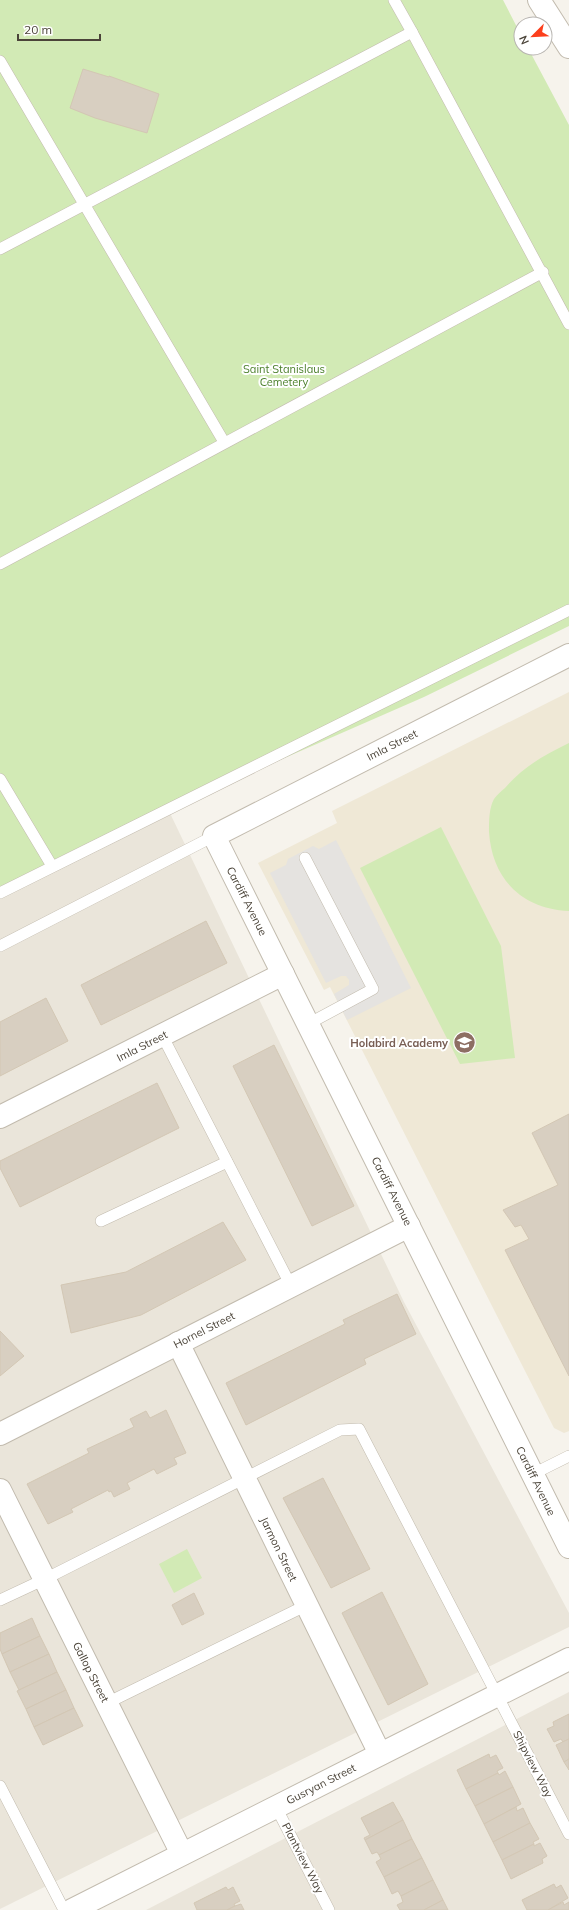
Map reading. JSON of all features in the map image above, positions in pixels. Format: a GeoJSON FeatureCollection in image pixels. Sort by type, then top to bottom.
{"type":"FeatureCollection","features":[{"type":"Feature","properties":{"kind":"street"},"geometry":{"type":"LineString","coordinates":[[539,0],[569,47]]}},
{"type":"Feature","properties":{"kind":"street","name":"Imla Street"},"geometry":{"type":"LineString","coordinates":[[214,836],[569,654]]}},
{"type":"Feature","properties":{"kind":"street","name":"Cardiff Avenue"},"geometry":{"type":"LineString","coordinates":[[214,836],[569,1547]]}},
{"type":"Feature","properties":{"kind":"street","name":"Imla Street"},"geometry":{"type":"LineString","coordinates":[[0,1117],[283,974]]}},
{"type":"Feature","properties":{"kind":"street","name":"Hornel Street"},"geometry":{"type":"LineString","coordinates":[[0,1434],[409,1226]]}},
{"type":"Feature","properties":{"kind":"street","name":"Jarmon Street"},"geometry":{"type":"LineString","coordinates":[[178,1344],[380,1754]]}},
{"type":"Feature","properties":{"kind":"street","name":"Gallop Street"},"geometry":{"type":"LineString","coordinates":[[0,1490],[182,1854]]}},
{"type":"Feature","properties":{"kind":"street","name":"Gusryan Street"},"geometry":{"type":"LineString","coordinates":[[72,1910],[569,1658]]}},
{"type":"Feature","properties":{"kind":"lane"},"geometry":{"type":"LineString","coordinates":[[394,0],[543,272],[569,324]]}},
{"type":"Feature","properties":{"kind":"lane"},"geometry":{"type":"LineString","coordinates":[[0,248],[412,32]]}},
{"type":"Feature","properties":{"kind":"lane"},"geometry":{"type":"LineString","coordinates":[[0,61],[224,442]]}},
{"type":"Feature","properties":{"kind":"lane"},"geometry":{"type":"LineString","coordinates":[[0,564],[224,442],[323,392],[543,272]]}},
{"type":"Feature","properties":{"kind":"lane"},"geometry":{"type":"LineString","coordinates":[[0,893],[569,610]]}},
{"type":"Feature","properties":{"kind":"lane"},"geometry":{"type":"LineString","coordinates":[[0,779],[52,866]]}},
{"type":"Feature","properties":{"kind":"lane"},"geometry":{"type":"LineString","coordinates":[[0,946],[214,836]]}},
{"type":"Feature","properties":{"kind":"lane"},"geometry":{"type":"LineString","coordinates":[[305,858],[373,989],[308,1024]]}},
{"type":"Feature","properties":{"kind":"lane"},"geometry":{"type":"LineString","coordinates":[[162,1035],[291,1286]]}},
{"type":"Feature","properties":{"kind":"lane"},"geometry":{"type":"LineString","coordinates":[[100,1221],[227,1162]]}},
{"type":"Feature","properties":{"kind":"lane","name":"Shipview Way"},"geometry":{"type":"LineString","coordinates":[[244,1478],[340,1430],[359,1429],[569,1834]]}},
{"type":"Feature","properties":{"kind":"lane"},"geometry":{"type":"LineString","coordinates":[[533,1474],[569,1456]]}},
{"type":"Feature","properties":{"kind":"lane"},"geometry":{"type":"LineString","coordinates":[[0,1600],[45,1579],[244,1478]]}},
{"type":"Feature","properties":{"kind":"lane"},"geometry":{"type":"LineString","coordinates":[[107,1703],[306,1605]]}},
{"type":"Feature","properties":{"kind":"lane"},"geometry":{"type":"LineString","coordinates":[[0,1786],[64,1910]]}},
{"type":"Feature","properties":{"kind":"lane","name":"Plantview Way"},"geometry":{"type":"LineString","coordinates":[[276,1806],[329,1910]]}},
{"type":"Feature","properties":{"kind":"shaded area","name":"Holabird Academy"},"geometry":{"type":"Polygon","coordinates":[[[569,692],[569,1431],[564,1433],[554,1428],[330,987],[324,990],[258,863],[337,823],[332,811],[569,692]]]}},
{"type":"Feature","properties":{"kind":"shaded area"},"geometry":{"type":"Polygon","coordinates":[[[168,809],[404,1302],[569,1613],[569,1627],[0,1909],[0,897],[168,809]]]}},
{"type":"Feature","properties":{"kind":"shaded area"},"geometry":{"type":"Polygon","coordinates":[[[336,840],[411,988],[347,1020],[334,994],[349,985],[349,980],[346,976],[341,976],[326,983],[270,873],[286,865],[288,859],[313,846],[319,849],[336,840]]]}},
{"type":"Feature","properties":{"kind":"shaded area"},"geometry":{"type":"Polygon","coordinates":[[[569,1692],[569,1910],[146,1910],[569,1692]]]}},
{"type":"Feature","properties":{"kind":"green space","name":"Saint Stanislaus Cemetery"},"geometry":{"type":"Polygon","coordinates":[[[0,0],[503,0],[513,19],[513,56],[532,56],[569,125],[569,626],[424,697],[168,809],[0,897],[0,0]]]}},
{"type":"Feature","properties":{"kind":"green space"},"geometry":{"type":"Polygon","coordinates":[[[569,743],[569,911],[552,909],[537,904],[524,898],[512,888],[503,877],[496,864],[491,849],[489,819],[492,803],[496,796],[519,774],[551,752],[569,743]]]}},
{"type":"Feature","properties":{"kind":"green space"},"geometry":{"type":"Polygon","coordinates":[[[441,827],[501,946],[515,1058],[460,1064],[360,868],[441,827]]]}},
{"type":"Feature","properties":{"kind":"green space"},"geometry":{"type":"Polygon","coordinates":[[[187,1549],[202,1578],[174,1593],[159,1564],[187,1549]]]}},
{"type":"Feature","properties":{"kind":"building"},"geometry":{"type":"Polygon","coordinates":[[[83,69],[109,76],[159,94],[147,133],[95,118],[70,108],[83,69]]]}},
{"type":"Feature","properties":{"kind":"building"},"geometry":{"type":"Polygon","coordinates":[[[206,921],[227,963],[101,1025],[81,985],[206,921]]]}},
{"type":"Feature","properties":{"kind":"building"},"geometry":{"type":"Polygon","coordinates":[[[46,998],[68,1041],[0,1076],[0,1022],[46,998]]]}},
{"type":"Feature","properties":{"kind":"building"},"geometry":{"type":"Polygon","coordinates":[[[274,1045],[354,1206],[312,1226],[233,1066],[274,1045]]]}},
{"type":"Feature","properties":{"kind":"building"},"geometry":{"type":"Polygon","coordinates":[[[157,1083],[179,1128],[20,1207],[0,1168],[0,1161],[157,1083]]]}},
{"type":"Feature","properties":{"kind":"building"},"geometry":{"type":"Polygon","coordinates":[[[569,1114],[569,1376],[505,1250],[529,1239],[521,1225],[515,1227],[503,1210],[558,1185],[532,1133],[569,1114]]]}},
{"type":"Feature","properties":{"kind":"building"},"geometry":{"type":"Polygon","coordinates":[[[223,1222],[246,1260],[141,1315],[71,1333],[61,1285],[126,1272],[223,1222]]]}},
{"type":"Feature","properties":{"kind":"building"},"geometry":{"type":"Polygon","coordinates":[[[397,1294],[416,1334],[364,1359],[366,1364],[246,1425],[226,1383],[345,1324],[343,1320],[397,1294]]]}},
{"type":"Feature","properties":{"kind":"building"},"geometry":{"type":"Polygon","coordinates":[[[0,1331],[24,1356],[0,1376],[0,1331]]]}},
{"type":"Feature","properties":{"kind":"building"},"geometry":{"type":"Polygon","coordinates":[[[166,1410],[186,1453],[174,1458],[177,1464],[157,1474],[154,1469],[127,1483],[130,1489],[114,1497],[111,1491],[109,1492],[108,1490],[71,1509],[73,1512],[48,1524],[27,1484],[89,1453],[87,1449],[134,1427],[130,1419],[146,1411],[150,1418],[166,1410]]]}},
{"type":"Feature","properties":{"kind":"building"},"geometry":{"type":"Polygon","coordinates":[[[323,1478],[370,1569],[331,1588],[283,1498],[323,1478]]]}},
{"type":"Feature","properties":{"kind":"building"},"geometry":{"type":"Polygon","coordinates":[[[382,1592],[428,1684],[388,1705],[342,1613],[382,1592]]]}},
{"type":"Feature","properties":{"kind":"building"},"geometry":{"type":"Polygon","coordinates":[[[194,1593],[204,1614],[182,1625],[172,1605],[194,1593]]]}},
{"type":"Feature","properties":{"kind":"building"},"geometry":{"type":"Polygon","coordinates":[[[32,1618],[40,1636],[2,1654],[0,1649],[0,1633],[32,1618]]]}},
{"type":"Feature","properties":{"kind":"building"},"geometry":{"type":"Polygon","coordinates":[[[40,1636],[49,1654],[10,1672],[2,1654],[40,1636]]]}},
{"type":"Feature","properties":{"kind":"building"},"geometry":{"type":"Polygon","coordinates":[[[49,1654],[57,1672],[19,1690],[10,1672],[49,1654]]]}},
{"type":"Feature","properties":{"kind":"building"},"geometry":{"type":"Polygon","coordinates":[[[57,1672],[66,1690],[26,1709],[17,1691],[57,1672]]]}},
{"type":"Feature","properties":{"kind":"building"},"geometry":{"type":"Polygon","coordinates":[[[66,1690],[74,1708],[34,1727],[26,1709],[66,1690]]]}},
{"type":"Feature","properties":{"kind":"building"},"geometry":{"type":"Polygon","coordinates":[[[74,1708],[83,1726],[43,1745],[34,1727],[74,1708]]]}},
{"type":"Feature","properties":{"kind":"building"},"geometry":{"type":"Polygon","coordinates":[[[569,1714],[569,1739],[563,1742],[561,1739],[554,1742],[547,1729],[554,1726],[553,1722],[569,1714]]]}},
{"type":"Feature","properties":{"kind":"building"},"geometry":{"type":"Polygon","coordinates":[[[569,1739],[569,1759],[564,1762],[556,1745],[569,1739]]]}},
{"type":"Feature","properties":{"kind":"building"},"geometry":{"type":"Polygon","coordinates":[[[489,1754],[490,1758],[496,1755],[503,1768],[497,1771],[498,1773],[466,1789],[457,1770],[489,1754]]]}},
{"type":"Feature","properties":{"kind":"building"},"geometry":{"type":"Polygon","coordinates":[[[569,1759],[569,1770],[564,1762],[569,1759]]]}},
{"type":"Feature","properties":{"kind":"building"},"geometry":{"type":"Polygon","coordinates":[[[505,1771],[513,1787],[475,1806],[466,1789],[505,1771]]]}},
{"type":"Feature","properties":{"kind":"building"},"geometry":{"type":"Polygon","coordinates":[[[513,1787],[521,1804],[484,1824],[475,1806],[513,1787]]]}},
{"type":"Feature","properties":{"kind":"building"},"geometry":{"type":"Polygon","coordinates":[[[393,1802],[403,1820],[365,1840],[364,1838],[370,1835],[361,1818],[393,1802]]]}},
{"type":"Feature","properties":{"kind":"building"},"geometry":{"type":"Polygon","coordinates":[[[516,1807],[517,1811],[523,1808],[530,1823],[493,1842],[484,1824],[516,1807]]]}},
{"type":"Feature","properties":{"kind":"building"},"geometry":{"type":"Polygon","coordinates":[[[403,1820],[412,1839],[379,1855],[377,1852],[372,1854],[365,1840],[403,1820]]]}},
{"type":"Feature","properties":{"kind":"building"},"geometry":{"type":"Polygon","coordinates":[[[530,1823],[539,1839],[533,1842],[534,1844],[502,1860],[493,1842],[530,1823]]]}},
{"type":"Feature","properties":{"kind":"building"},"geometry":{"type":"Polygon","coordinates":[[[412,1839],[422,1858],[384,1877],[376,1862],[381,1859],[379,1855],[412,1839]]]}},
{"type":"Feature","properties":{"kind":"building"},"geometry":{"type":"Polygon","coordinates":[[[540,1843],[547,1856],[542,1859],[543,1863],[511,1879],[502,1860],[534,1844],[534,1846],[540,1843]]]}},
{"type":"Feature","properties":{"kind":"building"},"geometry":{"type":"Polygon","coordinates":[[[422,1858],[433,1880],[401,1896],[398,1891],[392,1894],[384,1877],[422,1858]]]}},
{"type":"Feature","properties":{"kind":"building"},"geometry":{"type":"Polygon","coordinates":[[[433,1880],[443,1900],[424,1910],[400,1910],[397,1905],[403,1902],[401,1896],[433,1880]]]}},
{"type":"Feature","properties":{"kind":"building"},"geometry":{"type":"Polygon","coordinates":[[[554,1884],[556,1888],[561,1885],[568,1898],[548,1910],[527,1910],[522,1900],[554,1884]]]}},
{"type":"Feature","properties":{"kind":"building"},"geometry":{"type":"Polygon","coordinates":[[[226,1887],[228,1890],[233,1887],[240,1901],[234,1904],[235,1906],[227,1910],[197,1910],[194,1903],[226,1887]]]}},
{"type":"Feature","properties":{"kind":"building"},"geometry":{"type":"Polygon","coordinates":[[[443,1900],[448,1910],[424,1910],[443,1900]]]}},
{"type":"Feature","properties":{"kind":"building"},"geometry":{"type":"Polygon","coordinates":[[[563,1902],[564,1905],[569,1902],[569,1910],[548,1910],[563,1902]]]}},
{"type":"Feature","properties":{"kind":"building"},"geometry":{"type":"Polygon","coordinates":[[[241,1904],[244,1910],[227,1910],[235,1906],[241,1904]]]}},
{"type":"Feature","properties":{"kind":"place","name":"Holabird Academy"},"geometry":{"type":"Point","coordinates":[464,1043]}}]}
